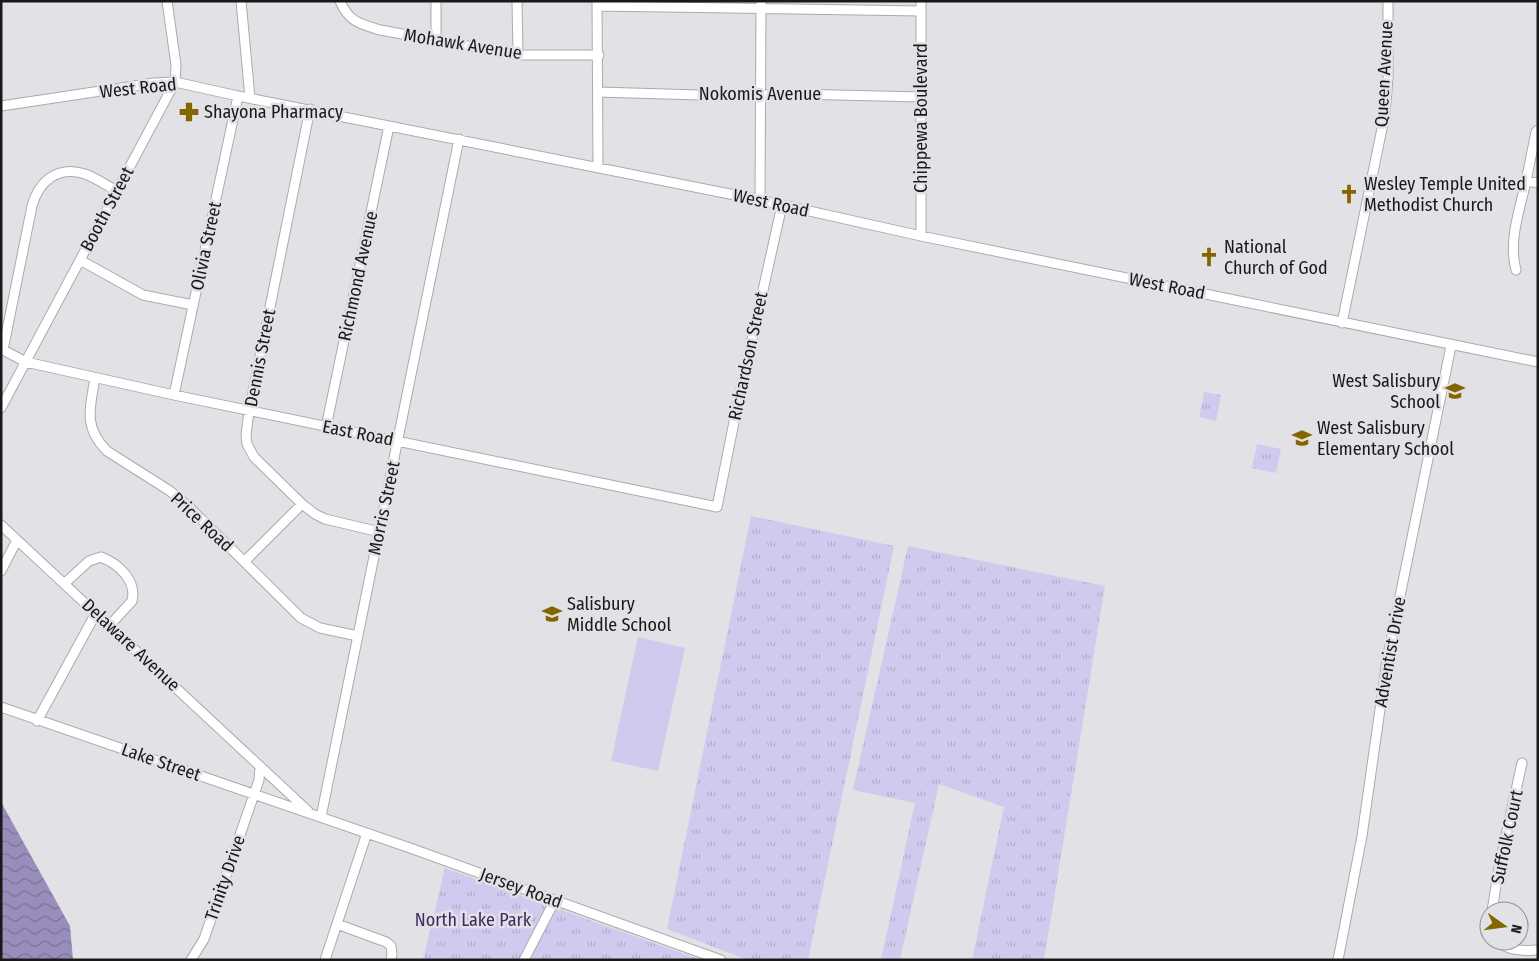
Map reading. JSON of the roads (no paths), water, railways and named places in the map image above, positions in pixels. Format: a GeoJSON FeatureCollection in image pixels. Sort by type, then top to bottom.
{"type":"FeatureCollection","features":[{"type":"Feature","properties":{"kind":"street","name":"Booth Street"},"geometry":{"type":"LineString","coordinates":[[1,408],[175,82],[176,64],[167,1]]}},
{"type":"Feature","properties":{"kind":"street"},"geometry":{"type":"LineString","coordinates":[[241,1],[250,98]]}},
{"type":"Feature","properties":{"kind":"street","name":"Mohawk Avenue"},"geometry":{"type":"LineString","coordinates":[[340,1],[350,18],[380,30],[518,55],[598,55]]}},
{"type":"Feature","properties":{"kind":"street"},"geometry":{"type":"LineString","coordinates":[[436,1],[436,39]]}},
{"type":"Feature","properties":{"kind":"street"},"geometry":{"type":"LineString","coordinates":[[517,1],[518,55]]}},
{"type":"Feature","properties":{"kind":"street","name":"Queen Avenue"},"geometry":{"type":"LineString","coordinates":[[1342,323],[1385,114],[1388,78],[1388,1]]}},
{"type":"Feature","properties":{"kind":"street"},"geometry":{"type":"LineString","coordinates":[[598,167],[597,4],[921,6]]}},
{"type":"Feature","properties":{"kind":"street"},"geometry":{"type":"LineString","coordinates":[[760,200],[761,4]]}},
{"type":"Feature","properties":{"kind":"street","name":"Chippewa Boulevard"},"geometry":{"type":"LineString","coordinates":[[921,6],[921,236]]}},
{"type":"Feature","properties":{"kind":"street","name":"West Road"},"geometry":{"type":"LineString","coordinates":[[1,106],[154,83],[175,82],[760,200],[921,236],[1213,295],[1451,346],[1538,362]]}},
{"type":"Feature","properties":{"kind":"street","name":"Nokomis Avenue"},"geometry":{"type":"LineString","coordinates":[[599,92],[761,95],[854,94],[922,97]]}},
{"type":"Feature","properties":{"kind":"street","name":"Olivia Street"},"geometry":{"type":"LineString","coordinates":[[174,395],[238,96]]}},
{"type":"Feature","properties":{"kind":"street","name":"Dennis Street"},"geometry":{"type":"LineString","coordinates":[[310,110],[249,411],[246,435],[247,444],[254,457],[302,504],[315,514],[325,519],[380,532]]}},
{"type":"Feature","properties":{"kind":"street","name":"Richmond Avenue"},"geometry":{"type":"LineString","coordinates":[[326,427],[390,126]]}},
{"type":"Feature","properties":{"kind":"street"},"geometry":{"type":"LineString","coordinates":[[1516,270],[1513,258],[1514,239],[1536,132],[1538,130]]}},
{"type":"Feature","properties":{"kind":"street","name":"Morris Street"},"geometry":{"type":"LineString","coordinates":[[321,818],[459,140]]}},
{"type":"Feature","properties":{"kind":"street"},"geometry":{"type":"LineString","coordinates":[[2,350],[32,206],[35,194],[40,186],[52,177],[68,172],[86,175],[117,191]]}},
{"type":"Feature","properties":{"kind":"street"},"geometry":{"type":"LineString","coordinates":[[1526,181],[1538,183]]}},
{"type":"Feature","properties":{"kind":"street","name":"Richardson Street"},"geometry":{"type":"LineString","coordinates":[[717,507],[782,205]]}},
{"type":"Feature","properties":{"kind":"street"},"geometry":{"type":"LineString","coordinates":[[80,260],[143,295],[193,305]]}},
{"type":"Feature","properties":{"kind":"street","name":"Adventist Drive"},"geometry":{"type":"LineString","coordinates":[[1338,960],[1362,836],[1390,645],[1451,346]]}},
{"type":"Feature","properties":{"kind":"street","name":"East Road"},"geometry":{"type":"LineString","coordinates":[[2,350],[26,362],[95,378],[717,507]]}},
{"type":"Feature","properties":{"kind":"street","name":"Price Road"},"geometry":{"type":"LineString","coordinates":[[95,378],[90,406],[90,419],[92,431],[99,443],[107,451],[182,500],[245,561],[290,609],[309,623],[330,631],[358,636]]}},
{"type":"Feature","properties":{"kind":"street"},"geometry":{"type":"LineString","coordinates":[[245,561],[302,504]]}},
{"type":"Feature","properties":{"kind":"street","name":"Delaware Avenue"},"geometry":{"type":"LineString","coordinates":[[1,525],[311,814]]}},
{"type":"Feature","properties":{"kind":"street"},"geometry":{"type":"LineString","coordinates":[[1,570],[17,540]]}},
{"type":"Feature","properties":{"kind":"street"},"geometry":{"type":"LineString","coordinates":[[65,583],[89,561],[101,557],[108,560],[122,572],[130,580],[134,596],[132,602],[110,625]]}},
{"type":"Feature","properties":{"kind":"street"},"geometry":{"type":"LineString","coordinates":[[37,721],[96,613]]}},
{"type":"Feature","properties":{"kind":"street","name":"Lake Street"},"geometry":{"type":"LineString","coordinates":[[1,708],[321,818]]}},
{"type":"Feature","properties":{"kind":"street","name":"Suffolk Court"},"geometry":{"type":"LineString","coordinates":[[1494,901],[1499,867],[1522,762]]}},
{"type":"Feature","properties":{"kind":"street"},"geometry":{"type":"LineString","coordinates":[[254,794],[259,780],[260,766]]}},
{"type":"Feature","properties":{"kind":"street","name":"Trinity Drive"},"geometry":{"type":"LineString","coordinates":[[191,960],[204,938],[254,794]]}},
{"type":"Feature","properties":{"kind":"street","name":"Jersey Road"},"geometry":{"type":"LineString","coordinates":[[321,818],[721,960]]}},
{"type":"Feature","properties":{"kind":"street"},"geometry":{"type":"LineString","coordinates":[[325,960],[367,834]]}},
{"type":"Feature","properties":{"kind":"street"},"geometry":{"type":"LineString","coordinates":[[524,960],[555,900]]}},
{"type":"Feature","properties":{"kind":"street"},"geometry":{"type":"LineString","coordinates":[[336,924],[391,946],[391,960]]}},
{"type":"Feature","properties":{"kind":"water"},"geometry":{"type":"Polygon","coordinates":[[[1,802],[70,926],[73,960],[1,960],[1,802]]]}},
{"type":"Feature","properties":{"kind":"place","name":"Shayona Pharmacy"},"geometry":{"type":"Point","coordinates":[189,112]}},
{"type":"Feature","properties":{"kind":"place","name":"Wesley Temple United Methodist Church"},"geometry":{"type":"Point","coordinates":[1349,194]}},
{"type":"Feature","properties":{"kind":"place","name":"National Church of God"},"geometry":{"type":"Point","coordinates":[1209,257]}},
{"type":"Feature","properties":{"kind":"place","name":"West Salisbury School"},"geometry":{"type":"Point","coordinates":[1455,391]}},
{"type":"Feature","properties":{"kind":"place","name":"West Salisbury Elementary School"},"geometry":{"type":"Point","coordinates":[1302,438]}},
{"type":"Feature","properties":{"kind":"place","name":"Salisbury Middle School"},"geometry":{"type":"Point","coordinates":[552,614]}},
{"type":"Feature","properties":{"kind":"park label","name":"North Lake Park"},"geometry":{"type":"Point","coordinates":[473,920]}}]}
